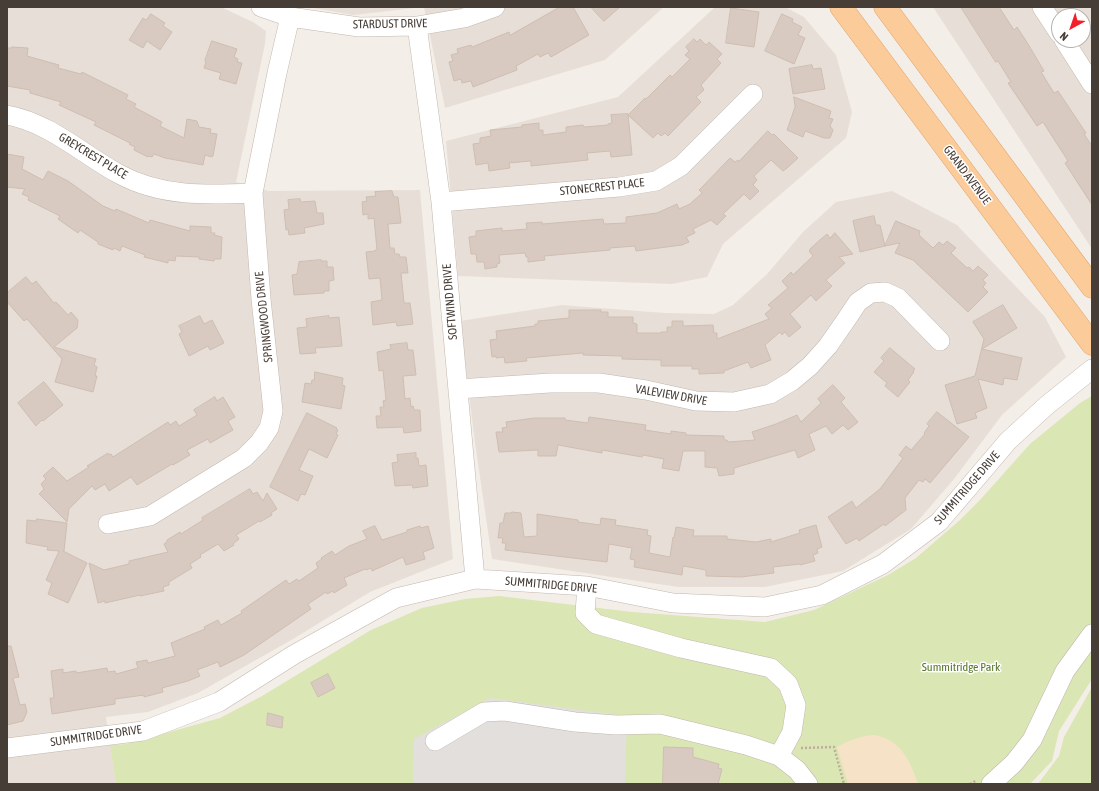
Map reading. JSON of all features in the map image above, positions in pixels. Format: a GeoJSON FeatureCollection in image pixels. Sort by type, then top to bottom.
{"type":"FeatureCollection","features":[{"type":"Feature","properties":{"kind":"main road","name":"GRAND AVENUE"},"geometry":{"type":"LineString","coordinates":[[841,7],[1092,344]]}},
{"type":"Feature","properties":{"kind":"main road"},"geometry":{"type":"LineString","coordinates":[[885,7],[1092,287]]}},
{"type":"Feature","properties":{"kind":"street","name":"STARDUST DRIVE"},"geometry":{"type":"LineString","coordinates":[[261,7],[290,17],[359,27],[417,26],[464,18],[495,7]]}},
{"type":"Feature","properties":{"kind":"street"},"geometry":{"type":"LineString","coordinates":[[1042,7],[1051,21]]}},
{"type":"Feature","properties":{"kind":"street","name":"SPRINGWOOD DRIVE"},"geometry":{"type":"LineString","coordinates":[[108,524],[150,516],[244,458],[259,443],[269,428],[273,411],[261,299],[252,193],[290,17]]}},
{"type":"Feature","properties":{"kind":"street","name":"SOFTWIND DRIVE"},"geometry":{"type":"LineString","coordinates":[[417,26],[441,202],[474,579]]}},
{"type":"Feature","properties":{"kind":"street"},"geometry":{"type":"LineString","coordinates":[[1069,48],[1092,84]]}},
{"type":"Feature","properties":{"kind":"street","name":"STONECREST PLACE"},"geometry":{"type":"LineString","coordinates":[[441,202],[619,187],[656,181],[681,166],[753,94]]}},
{"type":"Feature","properties":{"kind":"street","name":"GREYCREST PLACE"},"geometry":{"type":"LineString","coordinates":[[7,115],[48,129],[119,174],[148,187],[184,193],[210,195],[252,193]]}},
{"type":"Feature","properties":{"kind":"street","name":"VALEVIEW DRIVE"},"geometry":{"type":"LineString","coordinates":[[458,389],[550,383],[599,383],[646,390],[696,401],[734,402],[770,394],[792,381],[810,366],[832,339],[858,302],[871,293],[878,292],[885,292],[898,298],[940,341]]}},
{"type":"Feature","properties":{"kind":"street","name":"SUMMITRIDGE DRIVE"},"geometry":{"type":"LineString","coordinates":[[7,748],[143,731],[219,702],[295,654],[396,598],[474,579],[587,586],[673,603],[765,607],[822,595],[883,564],[939,522],[1008,441],[1046,406],[1092,369]]}},
{"type":"Feature","properties":{"kind":"street"},"geometry":{"type":"LineString","coordinates":[[587,586],[585,613],[596,624],[681,648],[770,668],[788,684],[796,706],[792,732],[779,756]]}},
{"type":"Feature","properties":{"kind":"street"},"geometry":{"type":"LineString","coordinates":[[991,784],[1014,763],[1032,740],[1065,671],[1092,634]]}},
{"type":"Feature","properties":{"kind":"street"},"geometry":{"type":"LineString","coordinates":[[435,741],[484,712],[505,710],[575,722],[616,725],[660,724],[746,745],[779,756],[797,770],[808,784]]}},
{"type":"Feature","properties":{"kind":"path"},"geometry":{"type":"LineString","coordinates":[[799,749],[834,747],[844,784]]}},
{"type":"Feature","properties":{"kind":"shaded area"},"geometry":{"type":"Polygon","coordinates":[[[7,7],[221,7],[253,22],[266,31],[265,44],[236,182],[269,191],[420,190],[453,559],[370,592],[293,639],[198,693],[148,712],[106,717],[116,784],[7,784],[7,7]]]}},
{"type":"Feature","properties":{"kind":"shaded area"},"geometry":{"type":"Polygon","coordinates":[[[308,7],[424,7],[353,15],[308,7]]]}},
{"type":"Feature","properties":{"kind":"shaded area"},"geometry":{"type":"Polygon","coordinates":[[[424,7],[664,7],[605,60],[445,108],[424,7]]]}},
{"type":"Feature","properties":{"kind":"shaded area"},"geometry":{"type":"Polygon","coordinates":[[[715,7],[785,7],[804,17],[836,55],[852,112],[846,138],[723,244],[707,277],[672,284],[458,276],[446,141],[618,97],[715,7]]]}},
{"type":"Feature","properties":{"kind":"shaded area"},"geometry":{"type":"Polygon","coordinates":[[[933,7],[1092,7],[1092,249],[933,7]]]}},
{"type":"Feature","properties":{"kind":"shaded area"},"geometry":{"type":"Polygon","coordinates":[[[892,191],[957,225],[1045,317],[1066,357],[1002,415],[954,479],[911,529],[843,571],[765,587],[678,587],[492,559],[475,443],[460,321],[562,305],[665,313],[714,314],[733,305],[767,274],[803,232],[836,202],[892,191]]]}},
{"type":"Feature","properties":{"kind":"shaded area"},"geometry":{"type":"Polygon","coordinates":[[[490,698],[627,716],[625,784],[413,784],[414,739],[490,698]]]}},
{"type":"Feature","properties":{"kind":"green space","name":"Summitridge Park"},"geometry":{"type":"Polygon","coordinates":[[[1092,396],[1092,679],[1059,731],[1052,761],[1030,784],[116,784],[110,745],[126,744],[220,718],[262,696],[371,630],[422,608],[465,599],[499,596],[632,612],[765,622],[814,610],[888,575],[916,558],[960,520],[980,500],[1030,444],[1080,403],[1092,396]]]}},
{"type":"Feature","properties":{"kind":"green space"},"geometry":{"type":"Polygon","coordinates":[[[1092,687],[1092,784],[1038,784],[1059,756],[1064,737],[1092,687]]]}},
{"type":"Feature","properties":{"kind":"sand"},"geometry":{"type":"Polygon","coordinates":[[[874,735],[891,741],[898,746],[908,759],[918,784],[848,784],[837,747],[846,742],[864,736],[874,735]]]}},
{"type":"Feature","properties":{"kind":"building"},"geometry":{"type":"Polygon","coordinates":[[[560,7],[573,7],[589,35],[551,57],[548,53],[540,57],[538,54],[516,66],[517,70],[473,87],[471,81],[462,83],[461,79],[454,81],[449,62],[453,61],[451,55],[458,53],[457,49],[471,45],[472,47],[509,32],[510,35],[560,7]]]}},
{"type":"Feature","properties":{"kind":"building"},"geometry":{"type":"Polygon","coordinates":[[[591,7],[620,7],[604,21],[591,7]]]}},
{"type":"Feature","properties":{"kind":"building"},"geometry":{"type":"Polygon","coordinates":[[[961,7],[999,7],[1014,30],[1017,27],[1044,71],[1041,72],[1054,93],[1058,91],[1086,133],[1084,134],[1092,146],[1092,205],[1065,163],[1068,161],[1043,122],[1037,126],[1008,83],[1011,82],[998,61],[996,62],[961,7]]]}},
{"type":"Feature","properties":{"kind":"building"},"geometry":{"type":"Polygon","coordinates":[[[731,8],[759,12],[754,47],[726,43],[731,8]]]}},
{"type":"Feature","properties":{"kind":"building"},"geometry":{"type":"Polygon","coordinates":[[[151,14],[165,23],[163,26],[172,32],[160,50],[147,41],[143,48],[129,40],[143,18],[146,20],[151,14]]]}},
{"type":"Feature","properties":{"kind":"building"},"geometry":{"type":"Polygon","coordinates":[[[782,14],[793,19],[792,22],[802,27],[798,35],[805,38],[794,64],[765,51],[782,14]]]}},
{"type":"Feature","properties":{"kind":"building"},"geometry":{"type":"Polygon","coordinates":[[[694,39],[697,42],[700,39],[706,45],[709,42],[722,54],[717,59],[721,63],[701,85],[704,90],[696,97],[701,102],[668,136],[665,133],[661,136],[658,133],[653,138],[628,115],[670,75],[672,77],[690,59],[685,55],[689,51],[686,47],[694,39]]]}},
{"type":"Feature","properties":{"kind":"building"},"geometry":{"type":"Polygon","coordinates":[[[212,41],[237,49],[234,57],[238,59],[237,62],[242,63],[236,84],[219,79],[221,73],[204,68],[212,41]]]}},
{"type":"Feature","properties":{"kind":"building"},"geometry":{"type":"Polygon","coordinates":[[[7,48],[28,48],[27,56],[59,65],[58,68],[81,74],[82,72],[128,95],[126,99],[136,104],[134,107],[162,122],[160,126],[184,138],[187,119],[197,121],[199,127],[211,129],[210,133],[217,134],[213,156],[205,155],[203,165],[165,158],[154,154],[152,157],[148,157],[134,150],[135,147],[129,144],[130,143],[94,125],[96,122],[59,105],[61,102],[30,93],[30,90],[7,86],[7,48]]]}},
{"type":"Feature","properties":{"kind":"building"},"geometry":{"type":"Polygon","coordinates":[[[812,65],[813,69],[821,68],[825,89],[793,94],[789,69],[812,65]]]}},
{"type":"Feature","properties":{"kind":"building"},"geometry":{"type":"Polygon","coordinates":[[[794,97],[831,111],[829,118],[833,119],[830,126],[833,130],[830,138],[824,138],[805,131],[803,137],[787,130],[795,107],[794,97]]]}},
{"type":"Feature","properties":{"kind":"building"},"geometry":{"type":"Polygon","coordinates":[[[628,114],[632,155],[611,157],[610,151],[587,153],[588,160],[531,166],[531,161],[509,163],[510,168],[489,171],[488,163],[476,165],[473,144],[480,143],[480,138],[491,136],[490,130],[522,127],[522,125],[539,123],[539,130],[543,130],[543,135],[566,132],[566,127],[608,125],[612,123],[611,115],[628,114]]]}},
{"type":"Feature","properties":{"kind":"building"},"geometry":{"type":"Polygon","coordinates":[[[768,131],[772,135],[774,134],[798,158],[783,171],[771,160],[754,176],[757,180],[753,185],[759,191],[750,200],[744,194],[723,214],[726,216],[717,225],[711,220],[693,229],[695,233],[686,237],[689,242],[682,245],[636,251],[635,246],[610,248],[610,250],[544,256],[545,260],[528,262],[528,257],[526,257],[525,253],[499,255],[500,263],[497,264],[497,267],[485,269],[484,262],[477,262],[476,254],[471,254],[469,237],[476,236],[476,231],[502,228],[502,231],[527,229],[526,223],[542,222],[542,224],[603,219],[604,224],[626,223],[626,217],[657,213],[677,204],[679,209],[690,204],[702,193],[699,190],[730,158],[735,162],[738,160],[739,161],[768,131]]]}},
{"type":"Feature","properties":{"kind":"building"},"geometry":{"type":"Polygon","coordinates":[[[7,154],[24,157],[22,169],[43,180],[48,171],[68,181],[103,206],[115,211],[116,209],[149,223],[150,220],[190,231],[190,226],[211,227],[211,233],[215,233],[214,235],[222,237],[221,259],[214,259],[214,261],[199,259],[199,257],[176,256],[175,261],[168,260],[168,263],[144,257],[145,255],[122,246],[120,251],[98,244],[98,242],[80,230],[78,233],[58,219],[60,216],[28,200],[29,197],[22,194],[25,189],[7,187],[7,154]]]}},
{"type":"Feature","properties":{"kind":"building"},"geometry":{"type":"Polygon","coordinates":[[[392,191],[394,197],[398,197],[401,223],[388,224],[390,248],[394,248],[395,254],[399,254],[400,257],[406,257],[408,273],[401,273],[404,303],[410,303],[413,324],[397,326],[396,322],[373,325],[371,302],[382,300],[380,278],[369,279],[366,252],[377,250],[374,218],[368,219],[368,214],[363,215],[362,202],[367,201],[366,197],[376,196],[375,192],[392,191]]]}},
{"type":"Feature","properties":{"kind":"building"},"geometry":{"type":"Polygon","coordinates":[[[300,199],[301,202],[315,201],[317,213],[323,213],[324,224],[304,228],[305,233],[289,235],[288,229],[286,230],[284,210],[289,209],[288,200],[300,199]]]}},
{"type":"Feature","properties":{"kind":"building"},"geometry":{"type":"Polygon","coordinates":[[[874,216],[876,225],[880,225],[885,246],[860,252],[853,221],[874,216]]]}},
{"type":"Feature","properties":{"kind":"building"},"geometry":{"type":"Polygon","coordinates":[[[896,221],[920,231],[919,235],[933,248],[939,242],[943,245],[947,241],[956,248],[951,253],[967,268],[969,267],[973,271],[978,266],[988,275],[983,280],[986,283],[983,287],[988,292],[968,312],[913,260],[895,253],[900,243],[885,246],[896,221]]]}},
{"type":"Feature","properties":{"kind":"building"},"geometry":{"type":"Polygon","coordinates":[[[835,233],[853,254],[839,257],[845,263],[826,280],[832,286],[816,301],[811,295],[790,314],[801,327],[789,337],[785,332],[782,335],[780,332],[765,345],[771,360],[751,368],[748,362],[724,371],[724,373],[699,374],[699,369],[692,369],[692,366],[661,366],[661,360],[622,359],[622,356],[583,355],[583,353],[526,358],[527,361],[505,363],[504,357],[492,357],[490,340],[497,339],[496,331],[535,326],[535,324],[538,324],[538,321],[569,318],[569,310],[601,310],[601,312],[608,312],[608,317],[633,317],[633,323],[637,324],[637,333],[667,332],[667,327],[672,327],[672,321],[683,321],[683,326],[713,325],[714,333],[717,333],[717,339],[769,319],[765,314],[772,308],[768,305],[788,288],[782,281],[791,272],[793,275],[813,256],[809,251],[821,239],[827,234],[830,238],[835,233]]]}},
{"type":"Feature","properties":{"kind":"building"},"geometry":{"type":"Polygon","coordinates":[[[321,260],[327,261],[327,267],[333,267],[334,280],[329,281],[329,291],[324,291],[324,293],[294,295],[292,275],[297,274],[299,262],[321,260]]]}},
{"type":"Feature","properties":{"kind":"building"},"geometry":{"type":"Polygon","coordinates":[[[26,277],[32,284],[36,281],[54,303],[56,302],[68,315],[71,312],[78,320],[77,328],[54,347],[96,359],[94,365],[97,367],[95,376],[97,376],[93,392],[55,382],[62,359],[27,319],[24,321],[7,302],[7,293],[26,277]]]}},
{"type":"Feature","properties":{"kind":"building"},"geometry":{"type":"Polygon","coordinates":[[[1003,305],[1017,328],[982,349],[1022,358],[1017,380],[1004,378],[1003,385],[978,379],[987,408],[975,413],[977,418],[957,424],[945,385],[975,376],[984,339],[973,322],[1003,305]]]}},
{"type":"Feature","properties":{"kind":"building"},"geometry":{"type":"Polygon","coordinates":[[[200,316],[204,324],[212,320],[224,343],[210,350],[208,346],[189,356],[179,334],[182,332],[179,326],[200,316]]]}},
{"type":"Feature","properties":{"kind":"building"},"geometry":{"type":"Polygon","coordinates":[[[329,316],[329,318],[339,317],[342,346],[315,348],[316,353],[300,354],[297,328],[307,327],[306,319],[329,316]]]}},
{"type":"Feature","properties":{"kind":"building"},"geometry":{"type":"Polygon","coordinates":[[[407,343],[408,350],[413,350],[416,375],[403,376],[405,399],[410,398],[411,407],[413,406],[414,410],[420,410],[421,431],[404,433],[403,427],[377,428],[376,416],[381,416],[380,407],[384,407],[383,401],[386,400],[383,370],[379,371],[377,352],[391,349],[390,345],[407,343]]]}},
{"type":"Feature","properties":{"kind":"building"},"geometry":{"type":"Polygon","coordinates":[[[890,348],[915,369],[908,380],[910,382],[898,397],[885,386],[887,383],[874,372],[884,361],[881,358],[890,348]]]}},
{"type":"Feature","properties":{"kind":"building"},"geometry":{"type":"Polygon","coordinates":[[[315,372],[343,378],[342,385],[345,386],[341,409],[302,402],[305,383],[311,384],[312,380],[314,380],[315,372]]]}},
{"type":"Feature","properties":{"kind":"building"},"geometry":{"type":"Polygon","coordinates":[[[44,382],[63,405],[36,426],[18,403],[44,382]]]}},
{"type":"Feature","properties":{"kind":"building"},"geometry":{"type":"Polygon","coordinates":[[[833,385],[845,398],[841,402],[858,422],[848,430],[843,425],[832,434],[826,426],[809,434],[815,450],[798,458],[795,450],[734,468],[734,474],[719,476],[717,468],[705,467],[705,451],[683,451],[679,471],[662,468],[664,459],[602,450],[602,453],[558,445],[556,456],[538,456],[538,450],[499,452],[496,432],[503,432],[502,428],[507,427],[506,422],[534,418],[565,418],[565,420],[588,423],[589,417],[646,425],[645,430],[671,434],[671,431],[686,433],[686,435],[724,436],[724,440],[727,440],[728,442],[755,440],[752,432],[797,415],[801,422],[821,403],[818,399],[833,385]]]}},
{"type":"Feature","properties":{"kind":"building"},"geometry":{"type":"Polygon","coordinates":[[[215,397],[217,401],[223,397],[235,417],[228,421],[233,430],[210,443],[208,439],[187,450],[190,455],[137,485],[131,477],[109,491],[105,484],[95,490],[92,486],[69,509],[67,522],[39,494],[44,489],[41,484],[46,479],[43,476],[53,467],[67,481],[108,453],[113,457],[168,422],[170,425],[176,421],[179,426],[197,415],[194,410],[215,397]]]}},
{"type":"Feature","properties":{"kind":"building"},"geometry":{"type":"Polygon","coordinates":[[[937,412],[969,437],[930,483],[925,479],[923,482],[919,480],[905,498],[906,510],[885,526],[884,524],[859,541],[857,538],[846,544],[828,517],[852,501],[856,508],[880,489],[903,458],[899,455],[906,446],[911,450],[925,434],[924,433],[929,426],[927,424],[937,412]]]}},
{"type":"Feature","properties":{"kind":"building"},"geometry":{"type":"Polygon","coordinates":[[[307,413],[337,428],[336,429],[338,430],[336,434],[338,435],[327,458],[309,449],[299,470],[313,476],[305,495],[301,494],[298,501],[270,487],[307,413]]]}},
{"type":"Feature","properties":{"kind":"building"},"geometry":{"type":"Polygon","coordinates":[[[416,453],[419,466],[426,465],[428,486],[413,488],[412,485],[395,486],[392,463],[398,462],[397,455],[416,453]]]}},
{"type":"Feature","properties":{"kind":"building"},"geometry":{"type":"Polygon","coordinates":[[[250,489],[253,494],[257,492],[263,501],[267,493],[277,509],[271,513],[272,515],[236,535],[239,539],[233,544],[234,545],[224,551],[218,544],[200,555],[201,557],[190,564],[192,568],[169,582],[169,585],[163,587],[164,591],[105,603],[105,601],[98,603],[89,563],[104,570],[129,564],[129,561],[168,552],[164,544],[167,540],[180,532],[181,534],[203,520],[202,518],[250,489]]]}},
{"type":"Feature","properties":{"kind":"building"},"geometry":{"type":"Polygon","coordinates":[[[505,513],[521,513],[524,537],[537,536],[537,514],[600,525],[601,518],[616,520],[615,525],[648,530],[647,535],[651,536],[649,553],[670,557],[676,527],[694,530],[693,536],[727,536],[727,539],[756,542],[771,539],[771,542],[800,533],[799,530],[816,525],[822,547],[817,549],[818,553],[813,555],[815,561],[800,565],[773,567],[774,573],[741,577],[706,576],[706,570],[683,566],[682,575],[634,567],[635,560],[630,559],[632,548],[609,544],[607,562],[505,550],[506,543],[502,543],[503,538],[498,538],[500,523],[503,523],[505,513]]]}},
{"type":"Feature","properties":{"kind":"building"},"geometry":{"type":"Polygon","coordinates":[[[37,519],[67,523],[63,551],[87,563],[68,603],[48,594],[52,583],[46,580],[59,551],[47,550],[48,547],[26,543],[27,520],[36,521],[37,519]]]}},
{"type":"Feature","properties":{"kind":"building"},"geometry":{"type":"Polygon","coordinates":[[[375,526],[382,540],[420,526],[421,528],[428,526],[434,548],[423,552],[425,559],[406,565],[403,557],[372,571],[371,568],[365,569],[344,578],[347,585],[334,593],[333,591],[327,594],[326,592],[308,604],[311,609],[244,655],[220,667],[218,662],[197,670],[200,676],[162,688],[163,692],[144,697],[144,695],[115,699],[115,704],[52,714],[50,698],[54,698],[51,671],[63,669],[63,673],[76,671],[76,673],[107,668],[108,672],[115,671],[116,674],[138,668],[136,662],[147,660],[148,663],[175,656],[171,643],[205,629],[204,627],[218,620],[221,625],[242,613],[241,611],[286,580],[289,584],[297,579],[299,581],[318,568],[316,563],[332,551],[335,555],[349,546],[367,539],[363,531],[375,526]]]}},
{"type":"Feature","properties":{"kind":"building"},"geometry":{"type":"Polygon","coordinates":[[[7,646],[11,646],[19,677],[13,678],[20,705],[25,704],[27,712],[23,721],[7,725],[7,646]]]}},
{"type":"Feature","properties":{"kind":"building"},"geometry":{"type":"Polygon","coordinates":[[[328,674],[335,688],[318,697],[311,683],[328,674]]]}},
{"type":"Feature","properties":{"kind":"building"},"geometry":{"type":"Polygon","coordinates":[[[268,713],[283,717],[282,728],[267,725],[268,713]]]}},
{"type":"Feature","properties":{"kind":"building"},"geometry":{"type":"Polygon","coordinates":[[[664,747],[693,748],[693,757],[719,764],[718,768],[722,769],[718,784],[663,784],[664,747]]]}}]}
